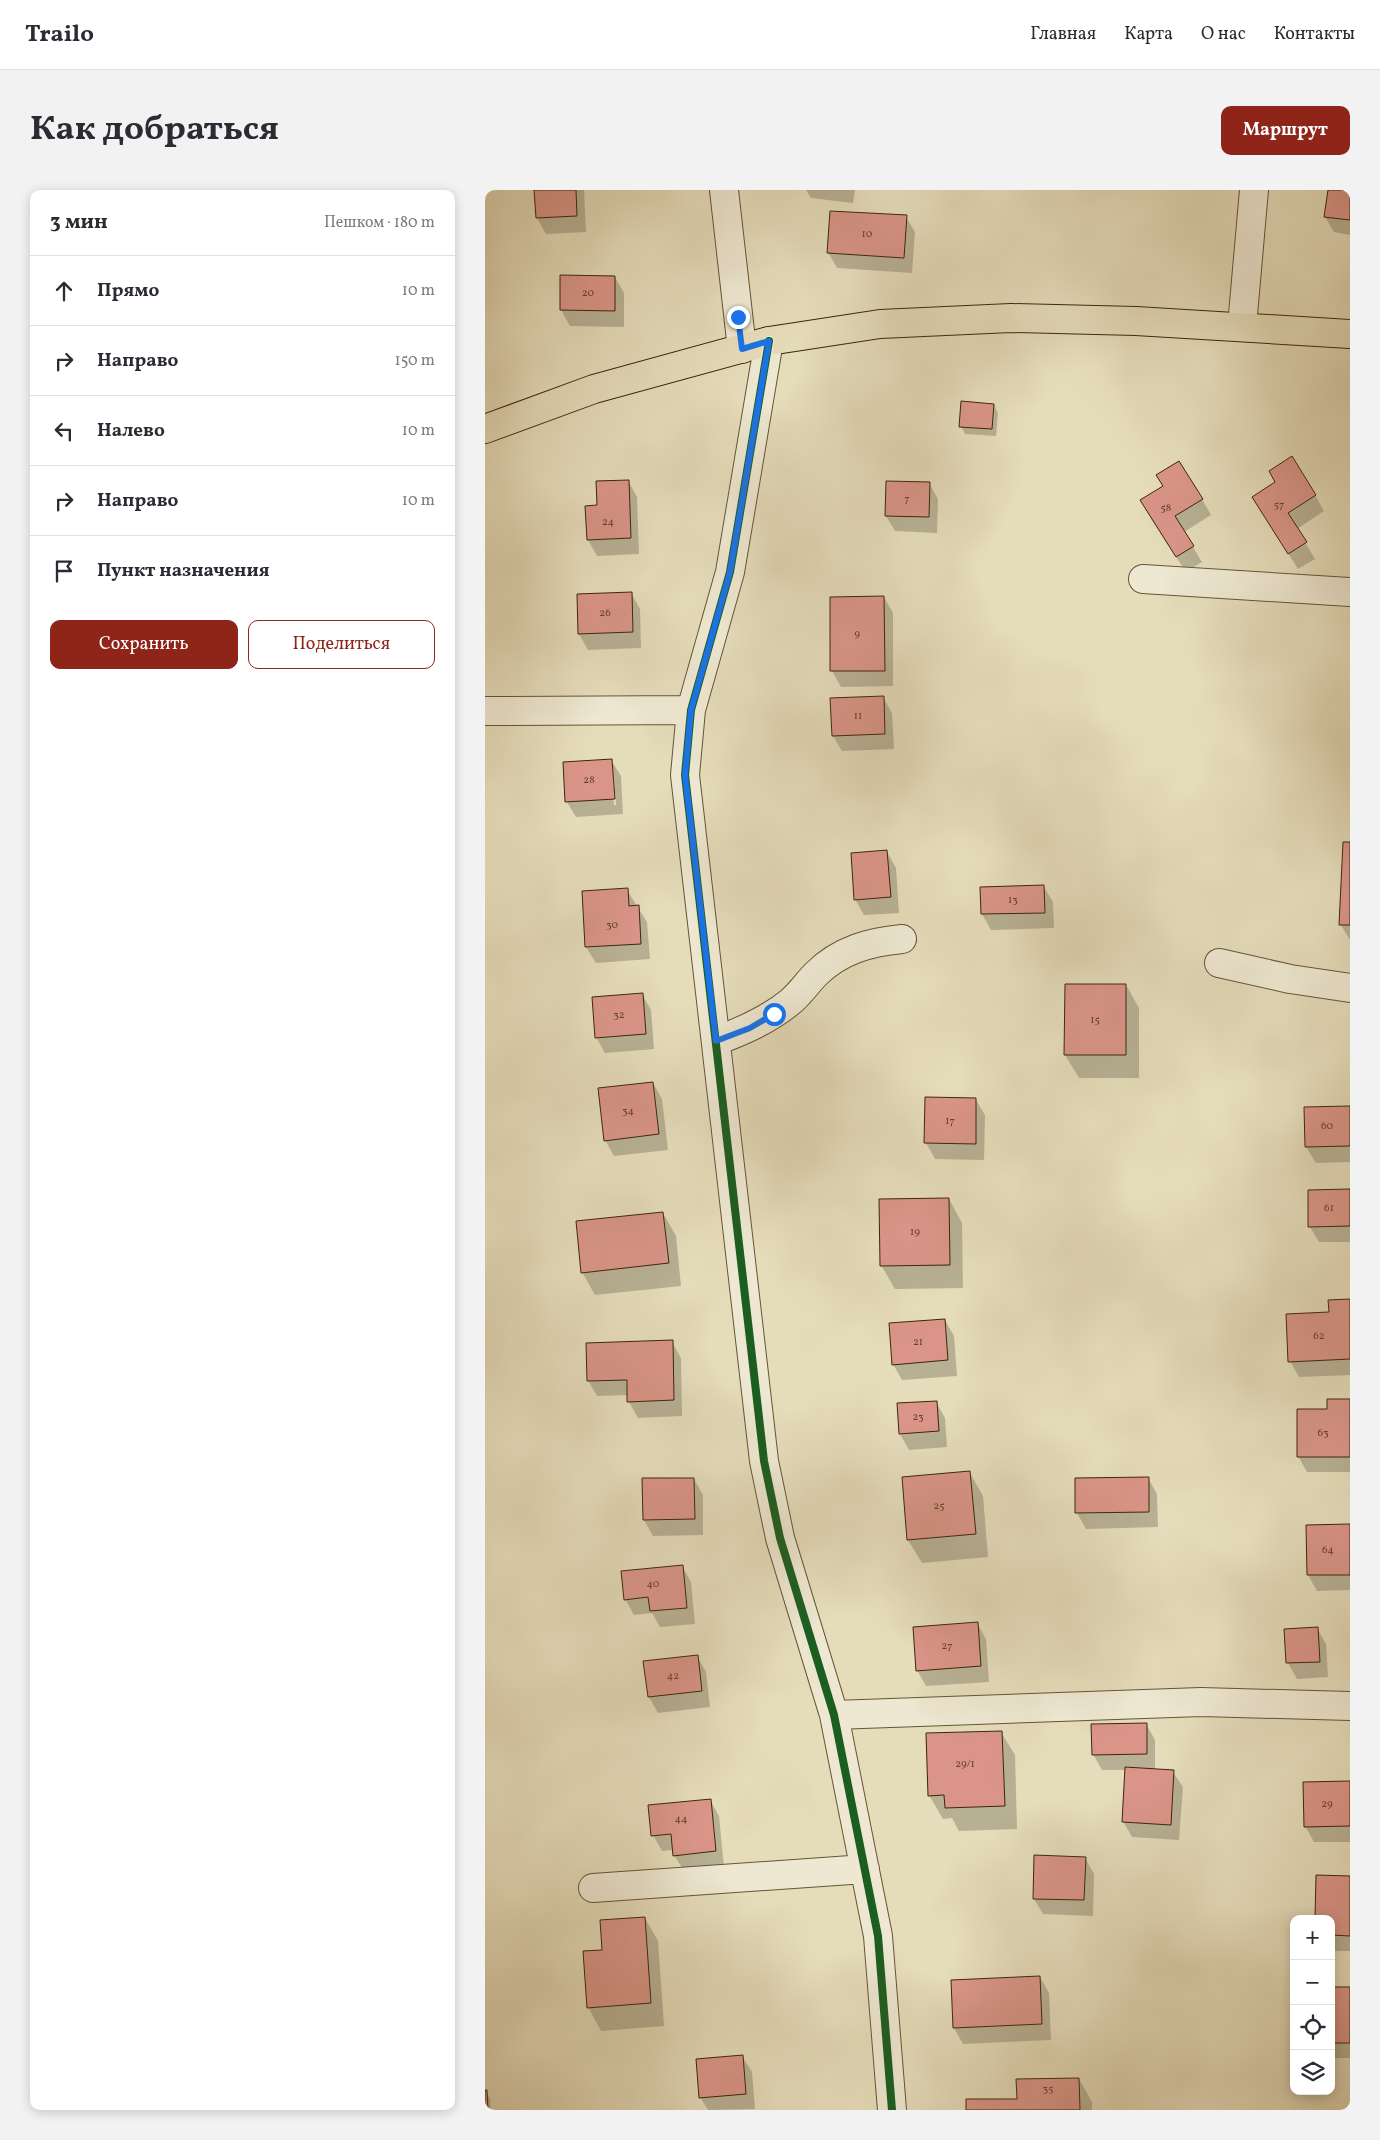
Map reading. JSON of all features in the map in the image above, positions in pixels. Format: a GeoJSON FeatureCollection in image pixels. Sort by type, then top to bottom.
{"type":"FeatureCollection","features":[{"type":"Feature","properties":{"kind":"main road"},"geometry":{"type":"LineString","coordinates":[[485,429],[594,389],[769,341],[881,324],[1011,318],[1242,326],[1350,334]]}},
{"type":"Feature","properties":{"kind":"street"},"geometry":{"type":"LineString","coordinates":[[724,190],[742,349]]}},
{"type":"Feature","properties":{"kind":"street"},"geometry":{"type":"LineString","coordinates":[[1242,326],[1254,190]]}},
{"type":"Feature","properties":{"kind":"street"},"geometry":{"type":"LineString","coordinates":[[769,341],[730,572],[691,710],[685,775],[764,1461],[780,1538],[834,1716],[865,1869],[878,1936],[892,2110]]}},
{"type":"Feature","properties":{"kind":"street"},"geometry":{"type":"LineString","coordinates":[[1143,579],[1350,592]]}},
{"type":"Feature","properties":{"kind":"street"},"geometry":{"type":"LineString","coordinates":[[485,711],[691,710]]}},
{"type":"Feature","properties":{"kind":"street"},"geometry":{"type":"LineString","coordinates":[[716,1041],[750,1028],[774,1014],[791,1001],[817,973],[838,957],[857,947],[875,942],[902,939]]}},
{"type":"Feature","properties":{"kind":"street"},"geometry":{"type":"LineString","coordinates":[[1219,963],[1290,979],[1350,988]]}},
{"type":"Feature","properties":{"kind":"street"},"geometry":{"type":"LineString","coordinates":[[834,1716],[1201,1702],[1350,1706]]}},
{"type":"Feature","properties":{"kind":"street"},"geometry":{"type":"LineString","coordinates":[[593,1888],[865,1869]]}},
{"type":"Feature","properties":{"kind":"building"},"geometry":{"type":"Polygon","coordinates":[[[534,190],[576,190],[577,216],[536,218],[534,190]]]}},
{"type":"Feature","properties":{"kind":"building"},"geometry":{"type":"Polygon","coordinates":[[[1328,190],[1350,190],[1350,220],[1324,217],[1328,190]]]}},
{"type":"Feature","properties":{"kind":"building"},"geometry":{"type":"Polygon","coordinates":[[[830,211],[907,215],[904,258],[827,253],[830,211]]]}},
{"type":"Feature","properties":{"kind":"building"},"geometry":{"type":"Polygon","coordinates":[[[560,275],[615,276],[615,311],[560,310],[560,275]]]}},
{"type":"Feature","properties":{"kind":"building"},"geometry":{"type":"Polygon","coordinates":[[[961,401],[994,404],[992,429],[959,427],[961,401]]]}},
{"type":"Feature","properties":{"kind":"building"},"geometry":{"type":"Polygon","coordinates":[[[1292,456],[1316,495],[1288,513],[1307,542],[1288,554],[1252,497],[1275,482],[1269,471],[1292,456]]]}},
{"type":"Feature","properties":{"kind":"building"},"geometry":{"type":"Polygon","coordinates":[[[1179,461],[1203,499],[1175,516],[1194,546],[1176,557],[1140,500],[1163,486],[1156,475],[1179,461]]]}},
{"type":"Feature","properties":{"kind":"building"},"geometry":{"type":"Polygon","coordinates":[[[629,480],[631,538],[587,540],[585,506],[597,505],[596,481],[629,480]]]}},
{"type":"Feature","properties":{"kind":"building"},"geometry":{"type":"Polygon","coordinates":[[[886,481],[930,482],[929,517],[885,516],[886,481]]]}},
{"type":"Feature","properties":{"kind":"building"},"geometry":{"type":"Polygon","coordinates":[[[632,592],[633,632],[578,634],[577,594],[632,592]]]}},
{"type":"Feature","properties":{"kind":"building"},"geometry":{"type":"Polygon","coordinates":[[[884,596],[885,671],[830,671],[830,597],[884,596]]]}},
{"type":"Feature","properties":{"kind":"building"},"geometry":{"type":"Polygon","coordinates":[[[884,696],[885,734],[832,736],[830,698],[884,696]]]}},
{"type":"Feature","properties":{"kind":"building"},"geometry":{"type":"Polygon","coordinates":[[[612,759],[615,799],[565,802],[563,762],[612,759]]]}},
{"type":"Feature","properties":{"kind":"building"},"geometry":{"type":"Polygon","coordinates":[[[1343,842],[1350,842],[1350,925],[1339,925],[1343,842]]]}},
{"type":"Feature","properties":{"kind":"building"},"geometry":{"type":"Polygon","coordinates":[[[887,850],[891,897],[854,900],[851,853],[887,850]]]}},
{"type":"Feature","properties":{"kind":"building"},"geometry":{"type":"Polygon","coordinates":[[[1044,885],[1045,913],[981,914],[980,887],[1044,885]]]}},
{"type":"Feature","properties":{"kind":"building"},"geometry":{"type":"Polygon","coordinates":[[[628,888],[629,906],[639,905],[641,944],[585,947],[582,891],[628,888]]]}},
{"type":"Feature","properties":{"kind":"building"},"geometry":{"type":"Polygon","coordinates":[[[1065,984],[1126,984],[1126,1055],[1064,1055],[1065,984]]]}},
{"type":"Feature","properties":{"kind":"building"},"geometry":{"type":"Polygon","coordinates":[[[643,993],[646,1034],[595,1038],[592,997],[643,993]]]}},
{"type":"Feature","properties":{"kind":"building"},"geometry":{"type":"Polygon","coordinates":[[[653,1082],[659,1134],[604,1141],[598,1088],[653,1082]]]}},
{"type":"Feature","properties":{"kind":"building"},"geometry":{"type":"Polygon","coordinates":[[[925,1097],[976,1098],[976,1144],[924,1143],[925,1097]]]}},
{"type":"Feature","properties":{"kind":"building"},"geometry":{"type":"Polygon","coordinates":[[[1350,1106],[1350,1146],[1305,1147],[1304,1107],[1350,1106]]]}},
{"type":"Feature","properties":{"kind":"building"},"geometry":{"type":"Polygon","coordinates":[[[1350,1189],[1350,1226],[1308,1227],[1308,1190],[1350,1189]]]}},
{"type":"Feature","properties":{"kind":"building"},"geometry":{"type":"Polygon","coordinates":[[[949,1198],[950,1265],[880,1266],[879,1199],[949,1198]]]}},
{"type":"Feature","properties":{"kind":"building"},"geometry":{"type":"Polygon","coordinates":[[[663,1212],[669,1263],[581,1273],[576,1221],[663,1212]]]}},
{"type":"Feature","properties":{"kind":"building"},"geometry":{"type":"Polygon","coordinates":[[[1350,1299],[1350,1359],[1288,1362],[1286,1314],[1329,1312],[1328,1300],[1350,1299]]]}},
{"type":"Feature","properties":{"kind":"building"},"geometry":{"type":"Polygon","coordinates":[[[945,1319],[948,1360],[892,1365],[889,1323],[945,1319]]]}},
{"type":"Feature","properties":{"kind":"building"},"geometry":{"type":"Polygon","coordinates":[[[673,1340],[674,1400],[627,1402],[627,1380],[587,1381],[586,1343],[673,1340]]]}},
{"type":"Feature","properties":{"kind":"building"},"geometry":{"type":"Polygon","coordinates":[[[1327,1399],[1350,1399],[1350,1457],[1297,1457],[1297,1409],[1327,1409],[1327,1399]]]}},
{"type":"Feature","properties":{"kind":"building"},"geometry":{"type":"Polygon","coordinates":[[[937,1401],[939,1431],[899,1434],[897,1403],[937,1401]]]}},
{"type":"Feature","properties":{"kind":"building"},"geometry":{"type":"Polygon","coordinates":[[[970,1471],[976,1534],[907,1540],[902,1477],[970,1471]]]}},
{"type":"Feature","properties":{"kind":"building"},"geometry":{"type":"Polygon","coordinates":[[[1149,1477],[1149,1512],[1075,1513],[1075,1478],[1149,1477]]]}},
{"type":"Feature","properties":{"kind":"building"},"geometry":{"type":"Polygon","coordinates":[[[642,1478],[694,1478],[695,1519],[643,1520],[642,1478]]]}},
{"type":"Feature","properties":{"kind":"building"},"geometry":{"type":"Polygon","coordinates":[[[1350,1524],[1350,1575],[1307,1575],[1306,1525],[1350,1524]]]}},
{"type":"Feature","properties":{"kind":"building"},"geometry":{"type":"Polygon","coordinates":[[[683,1565],[687,1608],[650,1611],[648,1597],[624,1600],[621,1571],[683,1565]]]}},
{"type":"Feature","properties":{"kind":"building"},"geometry":{"type":"Polygon","coordinates":[[[978,1622],[981,1666],[916,1671],[913,1627],[978,1622]]]}},
{"type":"Feature","properties":{"kind":"building"},"geometry":{"type":"Polygon","coordinates":[[[1318,1627],[1320,1662],[1286,1663],[1284,1629],[1318,1627]]]}},
{"type":"Feature","properties":{"kind":"building"},"geometry":{"type":"Polygon","coordinates":[[[698,1655],[702,1691],[648,1697],[643,1661],[698,1655]]]}},
{"type":"Feature","properties":{"kind":"building"},"geometry":{"type":"Polygon","coordinates":[[[1147,1723],[1147,1754],[1092,1755],[1091,1724],[1147,1723]]]}},
{"type":"Feature","properties":{"kind":"building"},"geometry":{"type":"Polygon","coordinates":[[[1002,1731],[1005,1806],[945,1808],[944,1795],[928,1796],[926,1733],[1002,1731]]]}},
{"type":"Feature","properties":{"kind":"building"},"geometry":{"type":"Polygon","coordinates":[[[1125,1767],[1174,1770],[1171,1825],[1122,1822],[1125,1767]]]}},
{"type":"Feature","properties":{"kind":"building"},"geometry":{"type":"Polygon","coordinates":[[[1350,1781],[1350,1826],[1304,1827],[1303,1782],[1350,1781]]]}},
{"type":"Feature","properties":{"kind":"building"},"geometry":{"type":"Polygon","coordinates":[[[711,1799],[716,1851],[673,1856],[671,1834],[651,1836],[648,1805],[711,1799]]]}},
{"type":"Feature","properties":{"kind":"building"},"geometry":{"type":"Polygon","coordinates":[[[1034,1855],[1086,1857],[1084,1900],[1033,1899],[1034,1855]]]}},
{"type":"Feature","properties":{"kind":"building"},"geometry":{"type":"Polygon","coordinates":[[[1316,1875],[1350,1876],[1350,1936],[1335,1935],[1335,1915],[1315,1915],[1316,1875]]]}},
{"type":"Feature","properties":{"kind":"building"},"geometry":{"type":"Polygon","coordinates":[[[645,1917],[651,2003],[587,2008],[583,1951],[602,1950],[600,1920],[645,1917]]]}},
{"type":"Feature","properties":{"kind":"building"},"geometry":{"type":"Polygon","coordinates":[[[1040,1976],[1042,2024],[953,2028],[951,1980],[1040,1976]]]}},
{"type":"Feature","properties":{"kind":"building"},"geometry":{"type":"Polygon","coordinates":[[[1335,1987],[1350,1987],[1350,2043],[1335,2043],[1335,1987]]]}},
{"type":"Feature","properties":{"kind":"building"},"geometry":{"type":"Polygon","coordinates":[[[743,2055],[746,2094],[699,2098],[696,2059],[743,2055]]]}},
{"type":"Feature","properties":{"kind":"building"},"geometry":{"type":"Polygon","coordinates":[[[1079,2078],[1080,2110],[966,2110],[966,2099],[1017,2099],[1016,2079],[1079,2078]]]}},
{"type":"Feature","properties":{"kind":"building"},"geometry":{"type":"Polygon","coordinates":[[[485,2090],[487,2090],[488,2110],[485,2110],[485,2090]]]}},
{"type":"Feature","properties":{"kind":"cycle path"},"geometry":{"type":"LineString","coordinates":[[769,341],[730,572],[691,710],[685,775],[764,1461],[780,1538],[834,1715],[878,1936],[892,2110]]}},
{"type":"Feature","properties":{"kind":"route"},"geometry":{"type":"LineString","coordinates":[[738,317],[742,349],[769,341],[730,572],[691,710],[685,775],[716,1041],[750,1028],[774,1014]]}}]}
